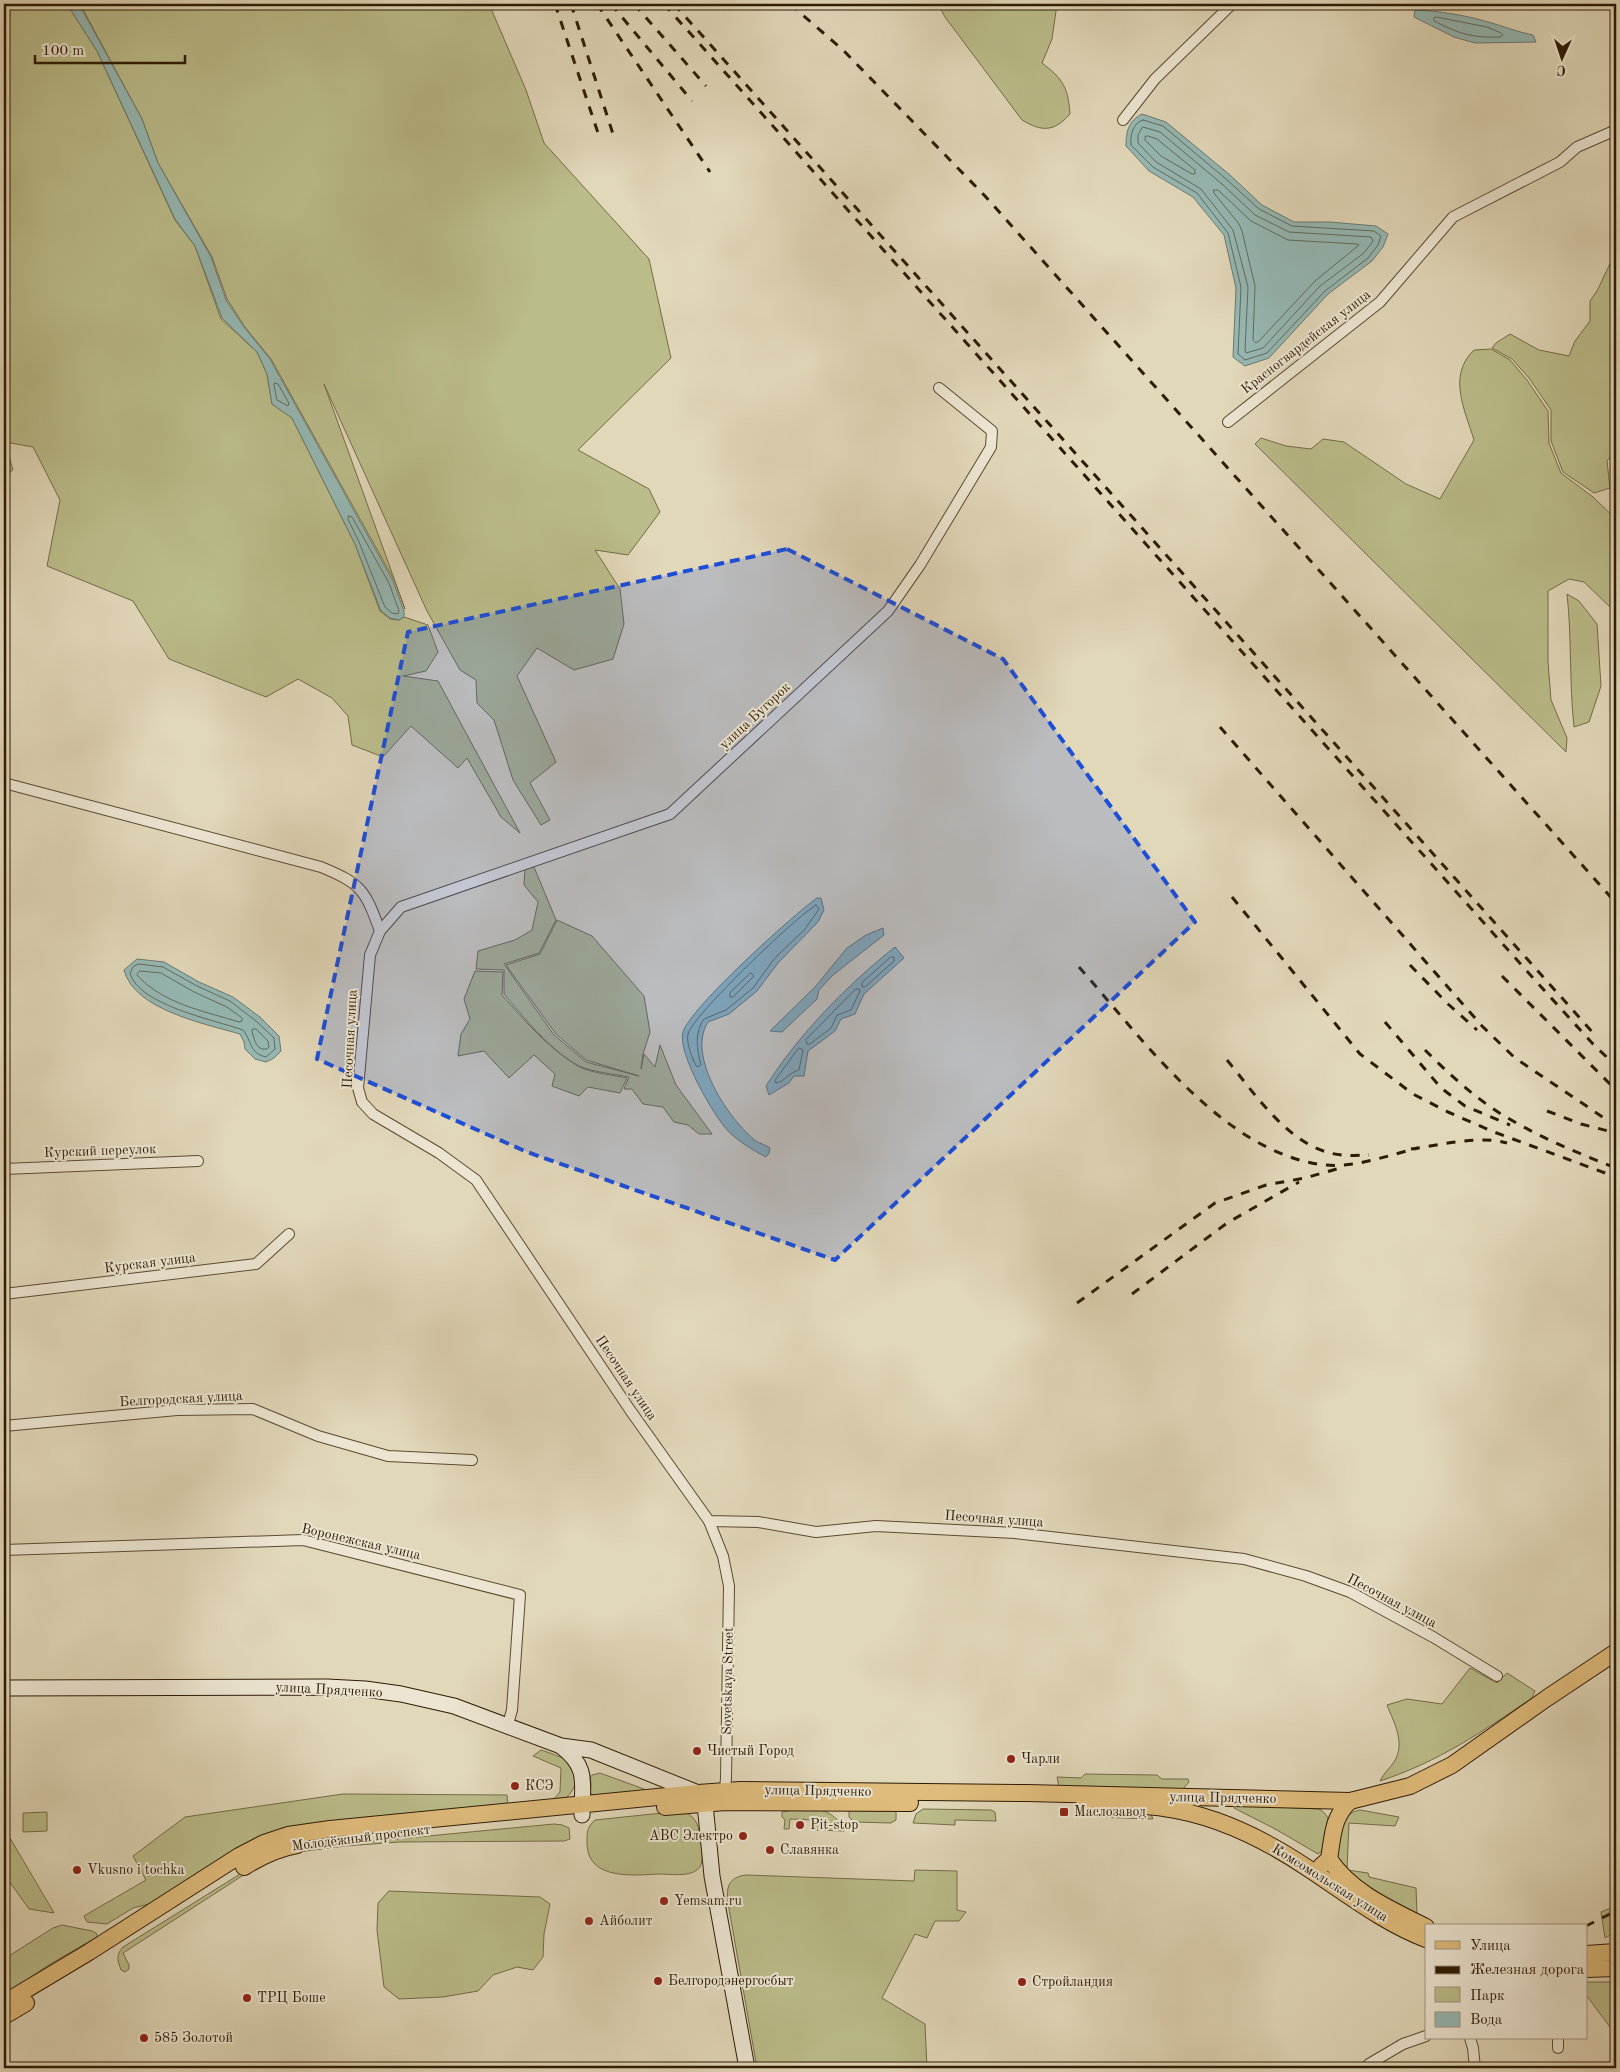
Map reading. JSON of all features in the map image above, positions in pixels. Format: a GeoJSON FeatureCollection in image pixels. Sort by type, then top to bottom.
{"type":"FeatureCollection","features":[{"type":"Feature","properties":{"kind":"main road","name":"улица Прядченко"},"geometry":{"type":"LineString","coordinates":[[4,1688],[309,1687],[365,1689],[401,1694],[454,1706],[508,1724],[561,1746],[591,1750],[701,1798],[725,1802],[1236,1798],[1350,1801],[1410,1786],[1452,1765],[1616,1652]]}},
{"type":"Feature","properties":{"kind":"main road"},"geometry":{"type":"LineString","coordinates":[[561,1746],[575,1757],[582,1770],[582,1810]]}},
{"type":"Feature","properties":{"kind":"main road","name":"улица Прядченко"},"geometry":{"type":"LineString","coordinates":[[701,1798],[725,1791],[1046,1799],[1163,1808],[1195,1814],[1235,1828]]}},
{"type":"Feature","properties":{"kind":"main road"},"geometry":{"type":"LineString","coordinates":[[701,1798],[712,1876],[747,2068]]}},
{"type":"Feature","properties":{"kind":"main road","name":"Молодёжный проспект"},"geometry":{"type":"LineString","coordinates":[[4,2016],[258,1858],[288,1846],[338,1838],[701,1798]]}},
{"type":"Feature","properties":{"kind":"main road"},"geometry":{"type":"LineString","coordinates":[[1235,1828],[1226,1814],[1228,1804],[1236,1798]]}},
{"type":"Feature","properties":{"kind":"main road"},"geometry":{"type":"LineString","coordinates":[[1323,1800],[1332,1809],[1335,1821]]}},
{"type":"Feature","properties":{"kind":"main road"},"geometry":{"type":"LineString","coordinates":[[1309,1869],[1320,1867],[1329,1860],[1335,1821],[1341,1809],[1350,1801]]}},
{"type":"Feature","properties":{"kind":"main road","name":"Молодёжный проспект"},"geometry":{"type":"LineString","coordinates":[[4,2004],[264,1843],[288,1835],[330,1829],[582,1810]]}},
{"type":"Feature","properties":{"kind":"main road","name":"Комсомольская улица"},"geometry":{"type":"LineString","coordinates":[[1235,1828],[1261,1840],[1309,1869],[1365,1907],[1425,1938]]}},
{"type":"Feature","properties":{"kind":"main road","name":"Комсомольская улица"},"geometry":{"type":"LineString","coordinates":[[1329,1860],[1347,1882],[1387,1908],[1425,1926]]}},
{"type":"Feature","properties":{"kind":"main road"},"geometry":{"type":"LineString","coordinates":[[1588,1954],[1616,1952]]}},
{"type":"Feature","properties":{"kind":"main road"},"geometry":{"type":"LineString","coordinates":[[1588,1969],[1616,1968]]}},
{"type":"Feature","properties":{"kind":"street"},"geometry":{"type":"LineString","coordinates":[[1123,120],[1156,79],[1232,4]]}},
{"type":"Feature","properties":{"kind":"street","name":"Красногвардейская улица"},"geometry":{"type":"LineString","coordinates":[[1228,422],[1380,302],[1452,217],[1560,162],[1577,147],[1616,130]]}},
{"type":"Feature","properties":{"kind":"street","name":"улица Бугорок"},"geometry":{"type":"LineString","coordinates":[[380,931],[401,907],[670,814],[888,610],[920,565],[991,447],[992,430],[939,388]]}},
{"type":"Feature","properties":{"kind":"street"},"geometry":{"type":"LineString","coordinates":[[4,782],[321,867],[348,879],[368,898],[380,931]]}},
{"type":"Feature","properties":{"kind":"street","name":"Песочная улица"},"geometry":{"type":"LineString","coordinates":[[380,931],[370,955],[358,1088],[362,1102],[373,1114],[439,1153],[476,1180],[630,1410],[709,1521],[758,1522],[816,1532],[876,1526],[1014,1533],[1244,1559],[1306,1576],[1350,1592],[1433,1637],[1497,1676]]}},
{"type":"Feature","properties":{"kind":"street","name":"Курский переулок"},"geometry":{"type":"LineString","coordinates":[[4,1169],[198,1161]]}},
{"type":"Feature","properties":{"kind":"street","name":"Курская улица"},"geometry":{"type":"LineString","coordinates":[[4,1294],[256,1264],[289,1234]]}},
{"type":"Feature","properties":{"kind":"street","name":"Белгородская улица"},"geometry":{"type":"LineString","coordinates":[[4,1426],[177,1410],[254,1409],[318,1436],[388,1456],[472,1460]]}},
{"type":"Feature","properties":{"kind":"street","name":"Sovetskaya Street"},"geometry":{"type":"LineString","coordinates":[[709,1521],[723,1556],[729,1586],[725,1791]]}},
{"type":"Feature","properties":{"kind":"street","name":"Воронежская улица"},"geometry":{"type":"LineString","coordinates":[[4,1550],[303,1540],[520,1595],[512,1710],[508,1724]]}},
{"type":"Feature","properties":{"kind":"street"},"geometry":{"type":"LineString","coordinates":[[1365,2068],[1403,2044],[1425,2036]]}},
{"type":"Feature","properties":{"kind":"street"},"geometry":{"type":"LineString","coordinates":[[1471,2040],[1475,2068]]}},
{"type":"Feature","properties":{"kind":"highlighted area"},"geometry":{"type":"Polygon","coordinates":[[[787,549],[1003,659],[1195,922],[835,1260],[527,1152],[317,1059],[408,632],[787,549]]]}},
{"type":"Feature","properties":{"kind":"green space"},"geometry":{"type":"Polygon","coordinates":[[[4,4],[67,4],[97,51],[175,220],[195,246],[221,319],[257,352],[267,374],[272,404],[292,418],[355,544],[380,611],[390,619],[399,620],[404,617],[428,625],[438,652],[426,671],[403,676],[438,681],[520,833],[501,817],[467,758],[458,768],[411,726],[383,757],[352,745],[348,716],[332,698],[298,679],[266,697],[169,659],[133,601],[47,566],[60,500],[33,447],[5,442],[13,470],[4,477],[4,4]]]}},
{"type":"Feature","properties":{"kind":"green space"},"geometry":{"type":"Polygon","coordinates":[[[80,4],[489,4],[526,90],[544,143],[649,259],[671,358],[578,450],[649,489],[660,512],[628,555],[595,550],[620,589],[624,624],[613,659],[574,670],[537,648],[517,676],[556,762],[530,783],[550,820],[541,825],[513,780],[494,720],[477,703],[476,680],[460,670],[427,611],[324,384],[405,609],[394,580],[271,359],[245,327],[227,299],[212,257],[158,163],[142,119],[80,4]]]}},
{"type":"Feature","properties":{"kind":"green space"},"geometry":{"type":"Polygon","coordinates":[[[938,4],[1057,4],[1052,39],[1042,63],[1063,84],[1068,97],[1070,114],[1059,124],[1048,128],[1036,127],[1022,120],[945,17],[938,4]]]}},
{"type":"Feature","properties":{"kind":"green space"},"geometry":{"type":"Polygon","coordinates":[[[1616,251],[1616,379],[1610,393],[1616,419],[1616,450],[1607,461],[1610,488],[1594,493],[1563,472],[1551,441],[1551,410],[1529,378],[1512,359],[1492,348],[1510,334],[1539,350],[1569,356],[1575,341],[1590,321],[1590,301],[1597,291],[1616,251]]]}},
{"type":"Feature","properties":{"kind":"green space"},"geometry":{"type":"Polygon","coordinates":[[[1491,349],[1510,360],[1527,380],[1548,411],[1549,443],[1561,473],[1593,497],[1616,519],[1616,606],[1609,606],[1584,582],[1569,579],[1548,591],[1548,662],[1551,700],[1567,738],[1566,752],[1255,444],[1261,438],[1286,446],[1311,449],[1323,439],[1344,442],[1406,484],[1440,499],[1474,440],[1460,394],[1461,371],[1466,360],[1474,350],[1491,349]]]}},
{"type":"Feature","properties":{"kind":"green space"},"geometry":{"type":"Polygon","coordinates":[[[1567,594],[1579,601],[1597,624],[1601,686],[1589,722],[1574,727],[1570,627],[1567,594]]]}},
{"type":"Feature","properties":{"kind":"green space"},"geometry":{"type":"Polygon","coordinates":[[[534,867],[556,920],[539,953],[504,964],[554,1035],[586,1062],[639,1076],[586,1060],[556,1034],[506,965],[540,954],[557,920],[592,936],[644,996],[650,1032],[643,1054],[641,1069],[644,1054],[655,1067],[660,1045],[676,1085],[712,1134],[699,1134],[688,1125],[674,1122],[663,1107],[643,1104],[632,1089],[624,1089],[629,1077],[590,1070],[569,1060],[538,1033],[504,994],[504,970],[476,969],[478,951],[515,940],[532,930],[538,902],[524,885],[525,868],[534,867]]]}},
{"type":"Feature","properties":{"kind":"green space"},"geometry":{"type":"Polygon","coordinates":[[[475,971],[503,972],[502,995],[528,1024],[547,1043],[578,1066],[595,1072],[627,1078],[620,1093],[588,1087],[579,1096],[552,1086],[555,1074],[534,1055],[509,1078],[484,1051],[458,1056],[461,1034],[470,1019],[464,999],[475,971]]]}},
{"type":"Feature","properties":{"kind":"green space"},"geometry":{"type":"Polygon","coordinates":[[[1470,1668],[1497,1683],[1507,1673],[1535,1691],[1532,1698],[1459,1745],[1421,1765],[1380,1781],[1394,1762],[1399,1748],[1398,1733],[1387,1705],[1407,1699],[1442,1704],[1470,1668]]]}},
{"type":"Feature","properties":{"kind":"green space"},"geometry":{"type":"Polygon","coordinates":[[[541,1750],[568,1761],[576,1770],[577,1776],[574,1787],[571,1793],[562,1801],[553,1800],[560,1792],[561,1768],[533,1756],[541,1750]]]}},
{"type":"Feature","properties":{"kind":"green space"},"geometry":{"type":"Polygon","coordinates":[[[600,1773],[644,1789],[642,1792],[598,1797],[591,1794],[588,1782],[592,1775],[600,1773]]]}},
{"type":"Feature","properties":{"kind":"green space"},"geometry":{"type":"Polygon","coordinates":[[[1085,1774],[1157,1775],[1162,1779],[1188,1779],[1189,1782],[1182,1790],[1059,1787],[1057,1777],[1081,1778],[1085,1774]]]}},
{"type":"Feature","properties":{"kind":"green space"},"geometry":{"type":"Polygon","coordinates":[[[343,1794],[507,1795],[508,1805],[308,1824],[153,1903],[133,1908],[107,1924],[87,1922],[84,1916],[146,1880],[133,1856],[185,1817],[343,1794]]]}},
{"type":"Feature","properties":{"kind":"green space"},"geometry":{"type":"Polygon","coordinates":[[[1235,1805],[1319,1809],[1324,1813],[1329,1822],[1323,1850],[1318,1854],[1234,1808],[1235,1805]]]}},
{"type":"Feature","properties":{"kind":"green space"},"geometry":{"type":"Polygon","coordinates":[[[804,1808],[828,1813],[837,1820],[844,1831],[815,1830],[815,1820],[790,1819],[789,1829],[784,1829],[785,1820],[782,1817],[782,1812],[804,1808]]]}},
{"type":"Feature","properties":{"kind":"green space"},"geometry":{"type":"Polygon","coordinates":[[[893,1809],[896,1811],[896,1820],[891,1823],[854,1822],[849,1817],[849,1811],[851,1810],[893,1809]]]}},
{"type":"Feature","properties":{"kind":"green space"},"geometry":{"type":"Polygon","coordinates":[[[923,1809],[991,1810],[995,1812],[996,1821],[955,1820],[955,1825],[913,1823],[916,1814],[923,1809]]]}},
{"type":"Feature","properties":{"kind":"green space"},"geometry":{"type":"Polygon","coordinates":[[[1094,1810],[1150,1812],[1153,1819],[1095,1817],[1094,1810]]]}},
{"type":"Feature","properties":{"kind":"green space"},"geometry":{"type":"Polygon","coordinates":[[[1360,1810],[1399,1817],[1395,1826],[1349,1823],[1347,1870],[1368,1873],[1369,1877],[1416,1888],[1417,1914],[1384,1898],[1363,1885],[1344,1869],[1336,1859],[1340,1829],[1343,1822],[1352,1812],[1360,1810]]]}},
{"type":"Feature","properties":{"kind":"green space"},"geometry":{"type":"Polygon","coordinates":[[[681,1811],[692,1817],[697,1823],[702,1849],[700,1867],[689,1874],[626,1875],[614,1873],[604,1870],[595,1864],[589,1856],[587,1834],[595,1820],[681,1811]]]}},
{"type":"Feature","properties":{"kind":"green space"},"geometry":{"type":"Polygon","coordinates":[[[47,1812],[47,1831],[23,1832],[23,1813],[47,1812]]]}},
{"type":"Feature","properties":{"kind":"green space"},"geometry":{"type":"Polygon","coordinates":[[[554,1824],[569,1828],[570,1839],[564,1841],[399,1842],[298,1852],[275,1858],[242,1876],[123,1953],[129,1965],[129,1969],[125,1972],[121,1970],[119,1964],[118,1956],[123,1947],[253,1866],[302,1848],[554,1824]]]}},
{"type":"Feature","properties":{"kind":"green space"},"geometry":{"type":"Polygon","coordinates":[[[4,1838],[10,1838],[54,1913],[29,1909],[4,1874],[4,1838]]]}},
{"type":"Feature","properties":{"kind":"green space"},"geometry":{"type":"Polygon","coordinates":[[[915,1870],[957,1871],[957,1910],[966,1912],[959,1921],[935,1921],[927,1938],[915,1934],[882,1998],[925,2024],[927,2068],[757,2068],[728,1903],[727,1893],[729,1884],[735,1878],[746,1875],[914,1881],[915,1870]]]}},
{"type":"Feature","properties":{"kind":"green space"},"geometry":{"type":"Polygon","coordinates":[[[389,1891],[540,1897],[550,1904],[544,1934],[543,1957],[533,1970],[517,1967],[493,1975],[478,1991],[443,1997],[399,1999],[384,1987],[377,1930],[378,1903],[389,1891]]]}},
{"type":"Feature","properties":{"kind":"green space"},"geometry":{"type":"Polygon","coordinates":[[[1616,1906],[1616,1932],[1605,1938],[1601,1912],[1616,1906]]]}},
{"type":"Feature","properties":{"kind":"green space"},"geometry":{"type":"Polygon","coordinates":[[[62,1925],[92,1931],[97,1934],[97,1937],[47,1966],[4,1996],[4,1959],[53,1928],[62,1925]]]}},
{"type":"Feature","properties":{"kind":"green space"},"geometry":{"type":"Polygon","coordinates":[[[1588,1982],[1616,1982],[1616,2035],[1588,1998],[1588,1982]]]}},
{"type":"Feature","properties":{"kind":"water"},"geometry":{"type":"Polygon","coordinates":[[[67,4],[79,4],[142,119],[158,163],[211,257],[226,300],[244,327],[270,359],[393,581],[404,611],[404,617],[399,620],[390,618],[381,611],[355,544],[292,418],[272,404],[267,374],[257,352],[222,318],[195,246],[175,219],[97,51],[67,4]]]}},
{"type":"Feature","properties":{"kind":"water"},"geometry":{"type":"Polygon","coordinates":[[[1415,10],[1433,11],[1479,20],[1533,35],[1536,42],[1475,43],[1454,37],[1414,17],[1415,10]]]}},
{"type":"Feature","properties":{"kind":"water"},"geometry":{"type":"Polygon","coordinates":[[[1142,114],[1166,122],[1230,175],[1262,205],[1294,222],[1330,222],[1376,226],[1388,234],[1383,247],[1372,261],[1328,294],[1269,358],[1245,366],[1233,357],[1236,288],[1224,235],[1193,197],[1149,171],[1126,146],[1129,127],[1142,114]]]}},
{"type":"Feature","properties":{"kind":"water"},"geometry":{"type":"Polygon","coordinates":[[[817,898],[821,898],[824,910],[818,922],[778,963],[757,991],[729,1014],[708,1022],[703,1036],[702,1052],[706,1069],[714,1086],[723,1103],[745,1131],[756,1141],[770,1148],[766,1157],[746,1146],[732,1135],[714,1112],[691,1069],[683,1042],[683,1032],[704,1003],[744,962],[817,898]]]}},
{"type":"Feature","properties":{"kind":"water"},"geometry":{"type":"Polygon","coordinates":[[[883,928],[884,935],[833,975],[819,990],[817,999],[782,1032],[770,1031],[815,987],[847,948],[866,935],[883,928]]]}},
{"type":"Feature","properties":{"kind":"water"},"geometry":{"type":"Polygon","coordinates":[[[895,947],[904,958],[864,994],[855,1014],[841,1019],[835,1031],[808,1051],[804,1076],[794,1076],[789,1083],[769,1095],[766,1086],[808,1029],[860,977],[895,947]]]}},
{"type":"Feature","properties":{"kind":"water"},"geometry":{"type":"Polygon","coordinates":[[[137,959],[164,962],[199,982],[233,997],[260,1017],[279,1036],[281,1051],[274,1058],[266,1062],[255,1059],[245,1049],[240,1034],[191,1020],[156,1005],[130,984],[124,970],[137,959]]]}},
{"type":"Feature","properties":{"kind":"railway"},"geometry":{"type":"LineString","coordinates":[[555,4],[599,136]]}},
{"type":"Feature","properties":{"kind":"railway"},"geometry":{"type":"LineString","coordinates":[[571,4],[613,134]]}},
{"type":"Feature","properties":{"kind":"railway"},"geometry":{"type":"LineString","coordinates":[[597,4],[710,172]]}},
{"type":"Feature","properties":{"kind":"railway"},"geometry":{"type":"LineString","coordinates":[[611,4],[692,101]]}},
{"type":"Feature","properties":{"kind":"railway"},"geometry":{"type":"LineString","coordinates":[[634,4],[706,86]]}},
{"type":"Feature","properties":{"kind":"railway"},"geometry":{"type":"LineString","coordinates":[[664,4],[1534,979],[1593,1044],[1616,1066]]}},
{"type":"Feature","properties":{"kind":"railway"},"geometry":{"type":"LineString","coordinates":[[674,4],[1595,1035]]}},
{"type":"Feature","properties":{"kind":"railway"},"geometry":{"type":"LineString","coordinates":[[790,4],[843,50],[985,196],[1616,903]]}},
{"type":"Feature","properties":{"kind":"railway"},"geometry":{"type":"LineString","coordinates":[[1220,727],[1482,1026],[1515,1058],[1616,1126]]}},
{"type":"Feature","properties":{"kind":"railway"},"geometry":{"type":"LineString","coordinates":[[1232,897],[1360,1054],[1413,1094],[1494,1132],[1616,1177]]}},
{"type":"Feature","properties":{"kind":"railway"},"geometry":{"type":"LineString","coordinates":[[1410,965],[1448,1004],[1477,1030]]}},
{"type":"Feature","properties":{"kind":"railway"},"geometry":{"type":"LineString","coordinates":[[1079,967],[1158,1058],[1188,1088],[1219,1116],[1253,1139],[1288,1156],[1325,1165],[1360,1163],[1418,1148]]}},
{"type":"Feature","properties":{"kind":"railway"},"geometry":{"type":"LineString","coordinates":[[1502,976],[1616,1090]]}},
{"type":"Feature","properties":{"kind":"railway"},"geometry":{"type":"LineString","coordinates":[[1385,1022],[1441,1088],[1465,1106],[1510,1125]]}},
{"type":"Feature","properties":{"kind":"railway"},"geometry":{"type":"LineString","coordinates":[[1425,1050],[1462,1084],[1501,1114],[1557,1144],[1616,1168]]}},
{"type":"Feature","properties":{"kind":"railway"},"geometry":{"type":"LineString","coordinates":[[1227,1060],[1277,1119],[1307,1143],[1324,1151],[1342,1155],[1369,1155]]}},
{"type":"Feature","properties":{"kind":"railway"},"geometry":{"type":"LineString","coordinates":[[1547,1111],[1581,1124],[1616,1133]]}},
{"type":"Feature","properties":{"kind":"railway"},"geometry":{"type":"LineString","coordinates":[[1411,1149],[1472,1140],[1507,1143]]}},
{"type":"Feature","properties":{"kind":"railway"},"geometry":{"type":"LineString","coordinates":[[1077,1303],[1215,1203],[1266,1185],[1305,1178],[1340,1168]]}},
{"type":"Feature","properties":{"kind":"railway"},"geometry":{"type":"LineString","coordinates":[[1132,1294],[1227,1223],[1299,1182]]}},
{"type":"Feature","properties":{"kind":"railway"},"geometry":{"type":"LineString","coordinates":[[1588,1925],[1616,1911]]}},
{"type":"Feature","properties":{"kind":"place","name":"Чистый Город"},"geometry":{"type":"Point","coordinates":[697,1751]}},
{"type":"Feature","properties":{"kind":"place","name":"Чарли"},"geometry":{"type":"Point","coordinates":[1011,1759]}},
{"type":"Feature","properties":{"kind":"place","name":"КСЭ"},"geometry":{"type":"Point","coordinates":[515,1786]}},
{"type":"Feature","properties":{"kind":"place","name":"Маслозавод"},"geometry":{"type":"Point","coordinates":[1064,1812]}},
{"type":"Feature","properties":{"kind":"place","name":"Pit-stop"},"geometry":{"type":"Point","coordinates":[800,1825]}},
{"type":"Feature","properties":{"kind":"place","name":"АВС Электро"},"geometry":{"type":"Point","coordinates":[743,1836]}},
{"type":"Feature","properties":{"kind":"place","name":"Славянка"},"geometry":{"type":"Point","coordinates":[770,1850]}},
{"type":"Feature","properties":{"kind":"place","name":"Vkusno i tochka"},"geometry":{"type":"Point","coordinates":[77,1870]}},
{"type":"Feature","properties":{"kind":"place","name":"Yemsam.ru"},"geometry":{"type":"Point","coordinates":[664,1901]}},
{"type":"Feature","properties":{"kind":"place","name":"Айболит"},"geometry":{"type":"Point","coordinates":[589,1921]}},
{"type":"Feature","properties":{"kind":"place","name":"Белгородэнергосбыт"},"geometry":{"type":"Point","coordinates":[658,1981]}},
{"type":"Feature","properties":{"kind":"place","name":"Стройландия"},"geometry":{"type":"Point","coordinates":[1022,1982]}},
{"type":"Feature","properties":{"kind":"place","name":"ТРЦ Боше"},"geometry":{"type":"Point","coordinates":[247,1998]}},
{"type":"Feature","properties":{"kind":"place","name":"585 Золотой"},"geometry":{"type":"Point","coordinates":[144,2038]}}]}
